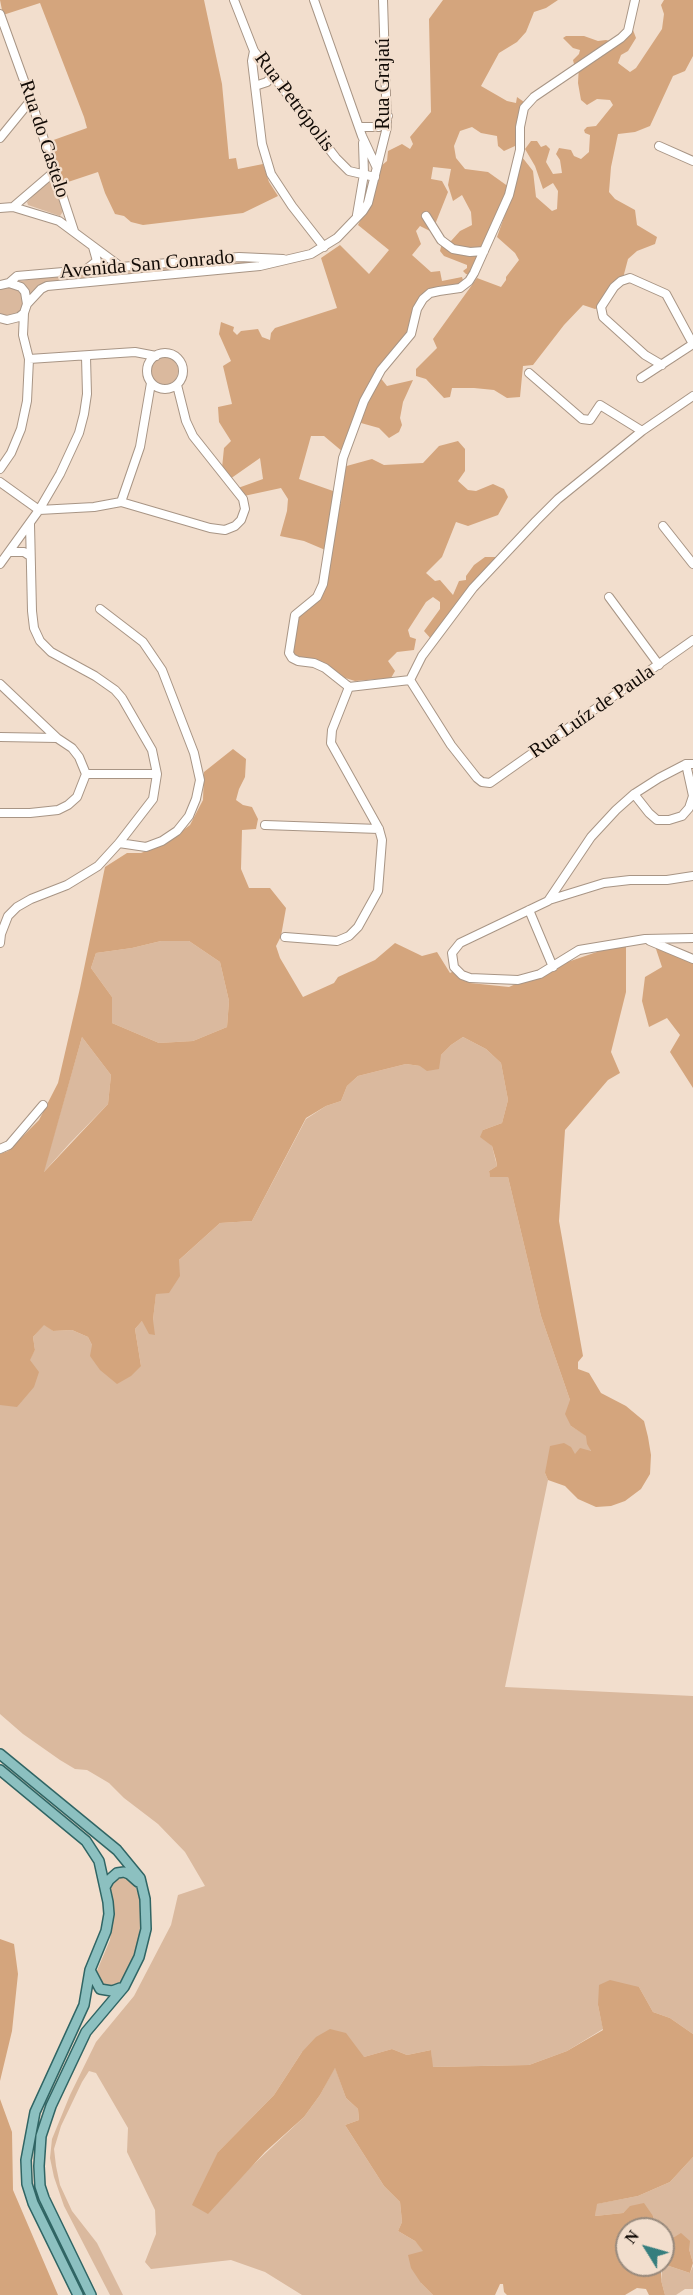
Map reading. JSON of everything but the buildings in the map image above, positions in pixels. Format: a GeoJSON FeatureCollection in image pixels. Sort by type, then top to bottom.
{"type":"FeatureCollection","features":[{"type":"Feature","properties":{"kind":"main road"},"geometry":{"type":"LineString","coordinates":[[0,1754],[117,1850],[133,1868],[143,1888],[147,1913],[144,1942],[139,1957],[124,1987],[86,2031],[51,2106],[40,2136],[40,2186],[91,2295]]}},
{"type":"Feature","properties":{"kind":"main road"},"geometry":{"type":"LineString","coordinates":[[0,1770],[86,1841],[99,1861],[105,1887],[109,1914],[106,1931],[90,1970],[79,2020],[35,2112],[26,2160],[27,2184],[33,2203],[78,2295]]}},
{"type":"Feature","properties":{"kind":"main road"},"geometry":{"type":"LineString","coordinates":[[105,1887],[113,1875],[124,1872],[143,1888]]}},
{"type":"Feature","properties":{"kind":"main road"},"geometry":{"type":"LineString","coordinates":[[90,1970],[98,1986],[106,1991],[124,1987]]}},
{"type":"Feature","properties":{"kind":"street","name":"Rua Petrópolis"},"geometry":{"type":"LineString","coordinates":[[234,0],[254,51],[345,168],[375,177]]}},
{"type":"Feature","properties":{"kind":"street"},"geometry":{"type":"LineString","coordinates":[[314,0],[362,136],[376,166]]}},
{"type":"Feature","properties":{"kind":"street","name":"Rua Grajaú"},"geometry":{"type":"LineString","coordinates":[[375,177],[388,116],[383,0]]}},
{"type":"Feature","properties":{"kind":"street"},"geometry":{"type":"LineString","coordinates":[[635,0],[628,31],[621,38],[534,97],[524,108],[520,127],[520,150],[509,195],[474,273],[465,286],[430,294],[423,299],[417,309],[411,334],[381,370],[364,401],[343,458],[323,584],[317,597],[295,615],[289,653],[292,658],[326,668],[349,687],[410,680],[422,656],[473,588],[558,499],[642,431],[693,396]]}},
{"type":"Feature","properties":{"kind":"street","name":"Rua do Castelo"},"geometry":{"type":"LineString","coordinates":[[0,14],[32,100],[74,231]]}},
{"type":"Feature","properties":{"kind":"street"},"geometry":{"type":"LineString","coordinates":[[254,51],[252,61],[262,144],[271,174],[292,206],[324,247]]}},
{"type":"Feature","properties":{"kind":"street"},"geometry":{"type":"LineString","coordinates":[[255,86],[267,82],[272,76]]}},
{"type":"Feature","properties":{"kind":"street"},"geometry":{"type":"LineString","coordinates":[[0,138],[32,100]]}},
{"type":"Feature","properties":{"kind":"street"},"geometry":{"type":"LineString","coordinates":[[379,127],[388,116]]}},
{"type":"Feature","properties":{"kind":"street"},"geometry":{"type":"LineString","coordinates":[[359,127],[379,127]]}},
{"type":"Feature","properties":{"kind":"street"},"geometry":{"type":"LineString","coordinates":[[379,127],[385,135]]}},
{"type":"Feature","properties":{"kind":"street"},"geometry":{"type":"LineString","coordinates":[[357,215],[364,174],[362,136]]}},
{"type":"Feature","properties":{"kind":"street"},"geometry":{"type":"LineString","coordinates":[[659,146],[693,161]]}},
{"type":"Feature","properties":{"kind":"street","name":"Rua Petrópolis"},"geometry":{"type":"LineString","coordinates":[[345,168],[370,164],[376,166]]}},
{"type":"Feature","properties":{"kind":"street"},"geometry":{"type":"LineString","coordinates":[[14,207],[55,171]]}},
{"type":"Feature","properties":{"kind":"street","name":"Avenida San Conrado"},"geometry":{"type":"LineString","coordinates":[[27,304],[47,286],[243,269],[305,256],[337,238],[357,215],[363,212],[368,203],[375,177]]}},
{"type":"Feature","properties":{"kind":"street"},"geometry":{"type":"LineString","coordinates":[[0,208],[14,207],[59,221],[122,267]]}},
{"type":"Feature","properties":{"kind":"street"},"geometry":{"type":"LineString","coordinates":[[426,216],[441,240],[453,249],[471,252],[484,251]]}},
{"type":"Feature","properties":{"kind":"street"},"geometry":{"type":"LineString","coordinates":[[85,270],[94,266],[97,261],[93,245]]}},
{"type":"Feature","properties":{"kind":"street","name":"Avenida San Conrado"},"geometry":{"type":"LineString","coordinates":[[3,284],[17,276],[85,270],[238,257],[287,259]]}},
{"type":"Feature","properties":{"kind":"street"},"geometry":{"type":"LineString","coordinates":[[641,378],[662,365],[693,344],[666,294],[630,278],[621,281],[614,287],[601,307],[603,317],[645,355],[662,365]]}},
{"type":"Feature","properties":{"kind":"street"},"geometry":{"type":"LineString","coordinates":[[0,469],[21,429],[27,401],[29,359],[23,335],[24,313],[27,304],[25,292],[21,287],[3,284]]}},
{"type":"Feature","properties":{"kind":"street"},"geometry":{"type":"LineString","coordinates":[[3,319],[13,320],[24,313]]}},
{"type":"Feature","properties":{"kind":"street"},"geometry":{"type":"LineString","coordinates":[[3,319],[23,335]]}},
{"type":"Feature","properties":{"kind":"street"},"geometry":{"type":"LineString","coordinates":[[29,359],[87,357],[135,352],[156,356],[167,353],[178,358],[183,369],[177,385],[161,389],[151,382]]}},
{"type":"Feature","properties":{"kind":"street"},"geometry":{"type":"LineString","coordinates":[[121,502],[140,447],[151,382],[147,371],[148,365],[156,356]]}},
{"type":"Feature","properties":{"kind":"street"},"geometry":{"type":"LineString","coordinates":[[0,564],[39,510],[60,474],[79,434],[87,394],[87,357]]}},
{"type":"Feature","properties":{"kind":"street"},"geometry":{"type":"LineString","coordinates":[[529,373],[582,419],[590,420],[600,405],[642,431]]}},
{"type":"Feature","properties":{"kind":"street"},"geometry":{"type":"LineString","coordinates":[[0,482],[39,510],[94,507],[121,502],[210,528],[225,530],[235,526],[241,520],[244,508],[243,499],[193,436],[186,421],[177,385]]}},
{"type":"Feature","properties":{"kind":"street"},"geometry":{"type":"LineString","coordinates":[[0,943],[8,916],[17,907],[84,877],[98,866],[153,799],[157,774],[152,750],[123,698],[116,690],[51,652],[40,641],[34,628],[30,524]]}},
{"type":"Feature","properties":{"kind":"street"},"geometry":{"type":"LineString","coordinates":[[663,526],[693,564]]}},
{"type":"Feature","properties":{"kind":"street"},"geometry":{"type":"LineString","coordinates":[[9,552],[24,552],[30,556]]}},
{"type":"Feature","properties":{"kind":"street"},"geometry":{"type":"LineString","coordinates":[[609,597],[659,665]]}},
{"type":"Feature","properties":{"kind":"street"},"geometry":{"type":"LineString","coordinates":[[100,609],[142,642],[162,670],[195,753],[200,780],[189,816],[177,831],[162,841],[146,847],[119,843]]}},
{"type":"Feature","properties":{"kind":"street","name":"Rua Luíz de Paula"},"geometry":{"type":"LineString","coordinates":[[410,680],[450,745],[477,778],[482,782],[490,783],[693,640]]}},
{"type":"Feature","properties":{"kind":"street"},"geometry":{"type":"LineString","coordinates":[[0,684],[57,738],[72,748],[80,757],[86,774],[76,797],[68,805],[58,810],[0,813]]}},
{"type":"Feature","properties":{"kind":"street"},"geometry":{"type":"LineString","coordinates":[[285,937],[337,940],[349,936],[358,927],[378,891],[382,840],[379,829],[331,743],[332,729],[349,687]]}},
{"type":"Feature","properties":{"kind":"street"},"geometry":{"type":"LineString","coordinates":[[36,737],[41,722]]}},
{"type":"Feature","properties":{"kind":"street"},"geometry":{"type":"LineString","coordinates":[[0,737],[57,738]]}},
{"type":"Feature","properties":{"kind":"street"},"geometry":{"type":"LineString","coordinates":[[548,901],[591,837],[634,794],[659,778],[689,764],[693,796],[689,808],[682,816],[669,820],[657,820],[634,794]]}},
{"type":"Feature","properties":{"kind":"street"},"geometry":{"type":"LineString","coordinates":[[86,774],[157,774]]}},
{"type":"Feature","properties":{"kind":"street"},"geometry":{"type":"LineString","coordinates":[[265,825],[379,829]]}},
{"type":"Feature","properties":{"kind":"street"},"geometry":{"type":"LineString","coordinates":[[693,876],[667,880],[630,879],[604,883],[548,901],[456,947],[452,953],[454,967],[462,975],[483,980],[518,980],[540,974],[579,950],[645,939],[693,938]]}},
{"type":"Feature","properties":{"kind":"street"},"geometry":{"type":"LineString","coordinates":[[529,910],[553,967]]}},
{"type":"Feature","properties":{"kind":"street"},"geometry":{"type":"LineString","coordinates":[[679,953],[678,946],[682,938]]}},
{"type":"Feature","properties":{"kind":"street"},"geometry":{"type":"LineString","coordinates":[[645,939],[693,959]]}},
{"type":"Feature","properties":{"kind":"street"},"geometry":{"type":"LineString","coordinates":[[0,1149],[9,1145],[16,1138],[44,1105]]}},
{"type":"Feature","properties":{"kind":"shaded area"},"geometry":{"type":"Polygon","coordinates":[[[0,0],[204,0],[222,84],[229,159],[236,158],[238,169],[263,164],[269,182],[278,196],[243,213],[143,225],[115,214],[98,172],[62,184],[48,142],[87,128],[84,117],[40,3],[3,15],[0,0]]]}},
{"type":"Feature","properties":{"kind":"shaded area"},"geometry":{"type":"Polygon","coordinates":[[[443,0],[558,0],[534,12],[526,32],[517,42],[499,53],[481,86],[507,101],[516,103],[517,97],[524,102],[515,146],[504,151],[498,146],[497,136],[481,133],[472,127],[460,131],[454,146],[456,158],[465,169],[488,172],[509,187],[500,206],[501,210],[469,275],[463,271],[467,265],[444,256],[440,251],[443,238],[451,241],[460,231],[472,225],[471,212],[462,195],[453,201],[448,185],[451,169],[433,167],[431,179],[442,181],[448,192],[432,232],[420,226],[416,231],[421,244],[412,255],[431,272],[440,271],[442,281],[462,277],[464,283],[429,292],[409,335],[379,376],[387,386],[413,380],[403,402],[400,418],[402,425],[399,432],[389,438],[379,428],[361,423],[348,434],[343,452],[324,436],[311,436],[299,479],[333,491],[333,505],[341,504],[343,467],[372,459],[384,465],[423,463],[439,446],[458,441],[465,449],[465,471],[458,481],[468,490],[476,491],[493,484],[504,489],[508,497],[498,515],[468,526],[456,522],[442,557],[426,573],[435,581],[440,580],[453,595],[459,581],[466,580],[466,576],[474,565],[485,557],[499,557],[432,640],[424,631],[440,609],[440,602],[433,597],[426,602],[408,630],[410,637],[416,639],[414,650],[397,652],[388,661],[395,671],[391,678],[355,681],[292,653],[295,619],[323,593],[330,552],[304,541],[280,536],[288,499],[281,488],[244,496],[238,488],[263,479],[260,458],[230,479],[222,468],[224,448],[231,441],[219,422],[218,407],[232,404],[223,366],[231,361],[219,334],[221,322],[234,327],[233,331],[237,335],[241,331],[258,329],[262,337],[270,340],[275,328],[337,308],[321,258],[340,245],[369,274],[389,250],[358,225],[368,205],[375,171],[387,161],[388,151],[402,144],[410,149],[413,144],[410,137],[431,112],[429,19],[443,0]]]}},
{"type":"Feature","properties":{"kind":"shaded area"},"geometry":{"type":"Polygon","coordinates":[[[664,0],[693,0],[693,56],[685,71],[673,76],[650,126],[635,132],[618,134],[611,167],[609,192],[615,199],[635,210],[637,225],[657,237],[655,244],[637,251],[628,259],[623,278],[603,306],[595,309],[583,305],[533,365],[523,366],[520,397],[507,398],[494,390],[452,388],[450,397],[444,398],[426,379],[416,376],[416,369],[437,348],[433,339],[477,278],[501,287],[519,260],[515,253],[497,237],[517,181],[522,157],[533,171],[536,197],[552,211],[557,209],[558,191],[553,183],[543,189],[535,166],[525,149],[531,141],[537,141],[541,147],[546,145],[550,149],[546,162],[553,174],[562,173],[560,160],[556,154],[559,148],[571,150],[574,156],[581,159],[589,152],[590,135],[584,130],[587,127],[596,126],[613,105],[610,100],[597,99],[587,105],[581,100],[578,83],[579,64],[574,64],[573,60],[580,50],[573,48],[563,38],[584,36],[598,41],[619,43],[633,30],[636,38],[628,51],[621,55],[618,63],[630,72],[636,68],[662,29],[664,14],[661,5],[664,0]]]}},
{"type":"Feature","properties":{"kind":"shaded area"},"geometry":{"type":"Polygon","coordinates":[[[50,181],[53,182],[64,210],[60,216],[28,205],[27,202],[50,181]]]}},
{"type":"Feature","properties":{"kind":"shaded area"},"geometry":{"type":"Polygon","coordinates":[[[267,260],[268,264],[54,282],[29,300],[16,282],[43,277],[267,260]]]}},
{"type":"Feature","properties":{"kind":"shaded area"},"geometry":{"type":"Polygon","coordinates":[[[11,286],[20,290],[24,299],[23,308],[16,315],[6,316],[0,313],[0,289],[11,286]]]}},
{"type":"Feature","properties":{"kind":"shaded area"},"geometry":{"type":"Polygon","coordinates":[[[164,357],[174,361],[178,371],[174,381],[164,385],[154,381],[150,371],[154,361],[164,357]]]}},
{"type":"Feature","properties":{"kind":"shaded area"},"geometry":{"type":"Polygon","coordinates":[[[233,749],[246,759],[245,777],[236,800],[252,807],[258,819],[256,829],[242,830],[241,869],[249,888],[270,888],[286,908],[281,936],[276,946],[280,958],[303,997],[375,960],[395,943],[422,956],[437,952],[450,973],[454,971],[470,983],[509,987],[553,967],[626,942],[626,992],[611,1052],[620,1073],[608,1080],[565,1130],[559,1221],[583,1356],[578,1362],[578,1369],[589,1373],[601,1393],[626,1406],[644,1421],[648,1437],[651,1455],[650,1474],[641,1489],[625,1501],[611,1506],[596,1507],[578,1499],[565,1486],[548,1480],[545,1473],[550,1446],[564,1443],[571,1447],[575,1454],[580,1448],[591,1451],[586,1436],[571,1426],[565,1414],[570,1400],[541,1316],[508,1177],[490,1177],[489,1171],[497,1166],[496,1160],[492,1146],[480,1137],[483,1130],[502,1123],[508,1100],[501,1063],[486,1049],[463,1037],[441,1055],[439,1069],[427,1071],[420,1066],[406,1064],[358,1076],[347,1086],[341,1101],[326,1106],[306,1118],[252,1221],[220,1223],[179,1260],[180,1276],[169,1293],[156,1294],[153,1320],[155,1335],[149,1334],[142,1321],[135,1329],[141,1366],[131,1376],[117,1384],[100,1370],[90,1356],[92,1345],[88,1337],[72,1330],[53,1331],[44,1325],[33,1337],[35,1350],[30,1360],[39,1372],[34,1387],[17,1407],[0,1405],[0,1154],[8,1151],[39,1120],[58,1083],[105,867],[127,853],[141,853],[166,843],[190,825],[203,800],[204,772],[233,749]],[[161,941],[96,953],[91,968],[112,997],[112,1023],[159,1043],[193,1041],[227,1027],[229,1001],[220,962],[189,941],[161,941]],[[82,1037],[44,1172],[108,1104],[111,1075],[82,1037]]]}},
{"type":"Feature","properties":{"kind":"shaded area"},"geometry":{"type":"Polygon","coordinates":[[[161,941],[189,941],[220,962],[229,1001],[227,1027],[193,1041],[159,1043],[112,1023],[112,997],[91,968],[96,953],[161,941]]]}},
{"type":"Feature","properties":{"kind":"shaded area"},"geometry":{"type":"Polygon","coordinates":[[[655,946],[693,961],[693,1088],[670,1052],[680,1035],[667,1018],[649,1027],[642,1001],[645,977],[662,967],[655,946]]]}},
{"type":"Feature","properties":{"kind":"shaded area"},"geometry":{"type":"Polygon","coordinates":[[[82,1037],[111,1075],[108,1104],[43,1173],[82,1037]]]}},
{"type":"Feature","properties":{"kind":"shaded area"},"geometry":{"type":"Polygon","coordinates":[[[463,1037],[486,1049],[501,1063],[508,1100],[502,1123],[483,1130],[492,1146],[497,1166],[489,1171],[490,1176],[508,1177],[541,1316],[570,1400],[571,1426],[587,1436],[591,1452],[575,1455],[545,1473],[548,1480],[505,1687],[693,1696],[693,2034],[670,2018],[653,2012],[639,1987],[598,2005],[603,2029],[567,2051],[529,2065],[432,2067],[431,2050],[407,2055],[392,2049],[364,2057],[302,2052],[274,2095],[218,2152],[238,2179],[304,2117],[320,2095],[335,2067],[346,2098],[358,2109],[359,2120],[345,2125],[384,2186],[400,2202],[402,2222],[398,2231],[415,2241],[424,2251],[421,2283],[433,2295],[302,2295],[265,2272],[231,2260],[151,2269],[145,2262],[156,2234],[155,2210],[127,2152],[128,2128],[96,2073],[89,2071],[61,2126],[54,2149],[60,2185],[72,2211],[97,2243],[123,2295],[110,2295],[64,2206],[50,2158],[52,2139],[96,2042],[134,1996],[171,1925],[178,1895],[205,1886],[185,1852],[158,1824],[124,1798],[109,1783],[87,1770],[75,1769],[60,1760],[23,1734],[0,1714],[0,1405],[3,1404],[35,1350],[33,1337],[44,1324],[53,1331],[72,1330],[88,1337],[92,1345],[141,1366],[135,1329],[142,1321],[153,1320],[156,1293],[178,1261],[220,1223],[252,1221],[306,1119],[326,1106],[341,1101],[347,1086],[358,1076],[406,1064],[420,1066],[441,1055],[463,1037]]]}},
{"type":"Feature","properties":{"kind":"shaded area"},"geometry":{"type":"Polygon","coordinates":[[[124,1875],[135,1885],[139,1897],[141,1916],[138,1949],[122,1984],[102,1990],[96,1973],[110,1940],[112,1920],[109,1890],[112,1880],[124,1875]]]}},
{"type":"Feature","properties":{"kind":"shaded area"},"geometry":{"type":"Polygon","coordinates":[[[0,1939],[14,1944],[18,1974],[12,2031],[0,2081],[0,1939]]]}},
{"type":"Feature","properties":{"kind":"shaded area"},"geometry":{"type":"Polygon","coordinates":[[[610,1980],[639,1987],[653,2012],[670,2018],[693,2034],[693,2157],[670,2182],[638,2196],[597,2204],[595,2216],[623,2213],[630,2206],[644,2203],[653,2217],[615,2217],[615,2277],[661,2277],[665,2295],[649,2295],[646,2289],[637,2288],[625,2295],[507,2295],[503,2284],[500,2284],[495,2295],[433,2295],[411,2268],[408,2255],[423,2251],[415,2241],[398,2231],[402,2222],[400,2202],[384,2186],[345,2125],[359,2120],[358,2109],[346,2098],[335,2068],[304,2117],[265,2152],[208,2214],[192,2205],[218,2152],[274,2095],[302,2052],[316,2037],[330,2029],[346,2033],[364,2057],[392,2049],[407,2055],[431,2050],[433,2067],[529,2065],[567,2051],[603,2030],[598,2005],[599,1985],[610,1980]]]}},
{"type":"Feature","properties":{"kind":"shaded area"},"geometry":{"type":"Polygon","coordinates":[[[0,2099],[12,2132],[13,2190],[58,2295],[0,2295],[0,2099]]]}},
{"type":"Feature","properties":{"kind":"shaded area"},"geometry":{"type":"Polygon","coordinates":[[[693,2157],[693,2263],[689,2249],[675,2239],[675,2217],[653,2217],[631,2206],[623,2213],[595,2216],[596,2204],[638,2196],[670,2182],[693,2157]]]}},
{"type":"Feature","properties":{"kind":"shaded area"},"geometry":{"type":"Polygon","coordinates":[[[681,2233],[690,2241],[689,2249],[693,2263],[690,2273],[675,2268],[675,2237],[681,2233]]]}},
{"type":"Feature","properties":{"kind":"shaded area"},"geometry":{"type":"Polygon","coordinates":[[[693,2266],[693,2289],[685,2289],[676,2295],[665,2295],[661,2277],[675,2277],[675,2268],[690,2273],[693,2266]]]}}]}
